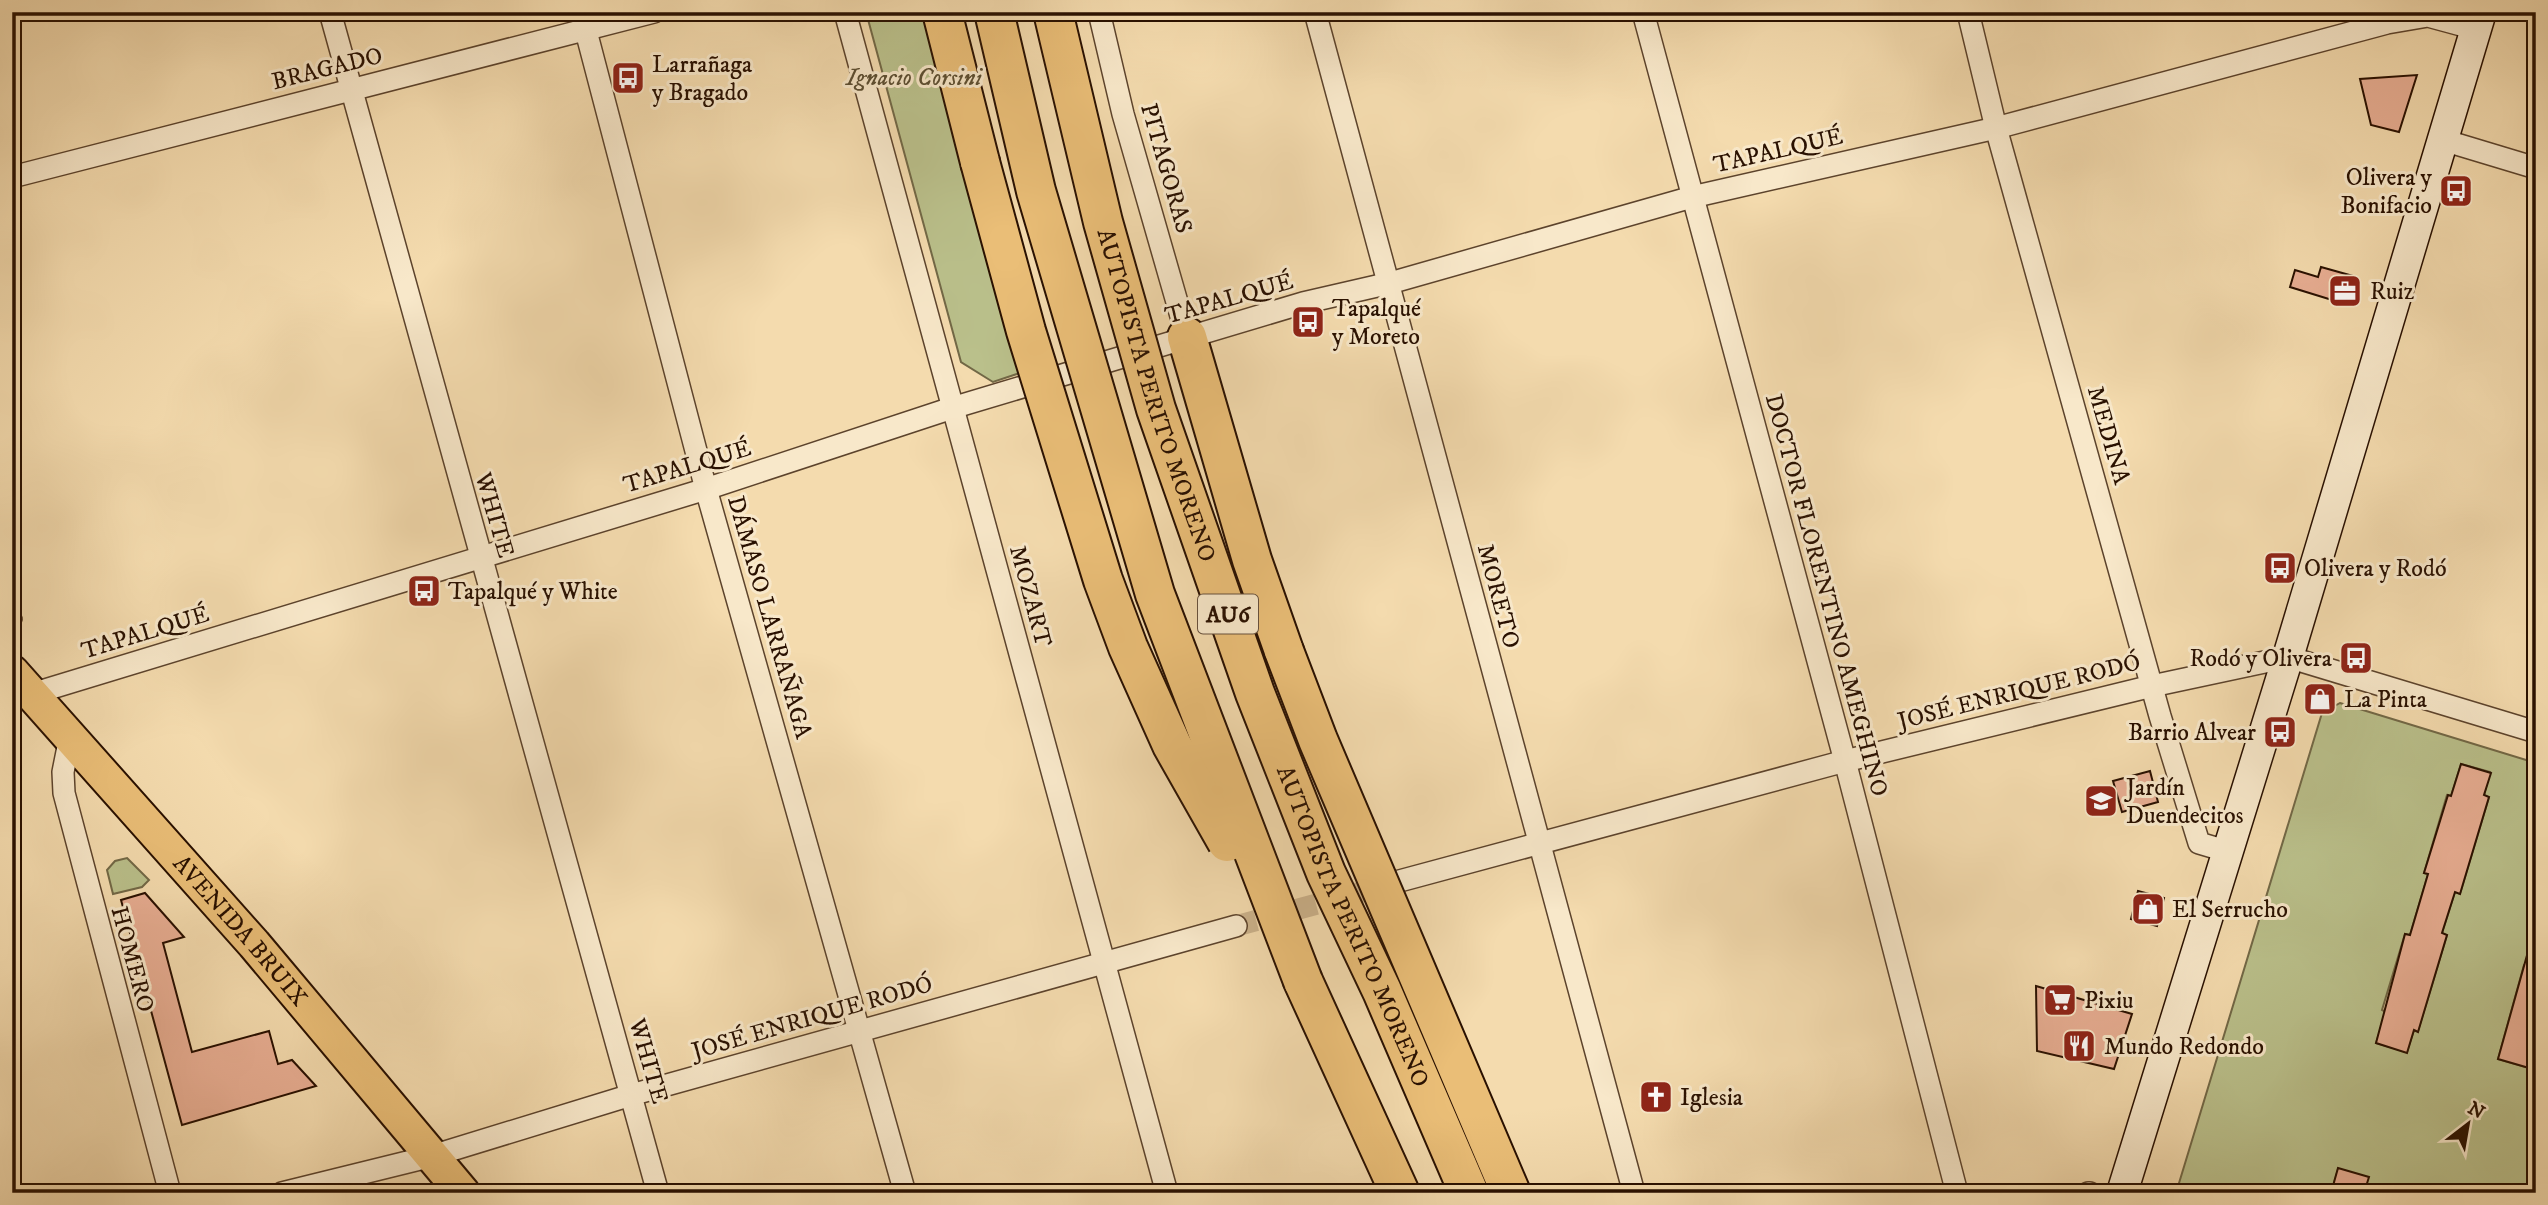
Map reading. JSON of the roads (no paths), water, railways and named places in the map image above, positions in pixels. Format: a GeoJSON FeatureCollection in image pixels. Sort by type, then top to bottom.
{"type":"FeatureCollection","features":[{"type":"Feature","properties":{"kind":"highway"},"geometry":{"type":"LineString","coordinates":[[942,12],[1041,382],[1103,580],[1128,647],[1172,745],[1303,981]]}},
{"type":"Feature","properties":{"kind":"highway","name":"AU6"},"geometry":{"type":"LineString","coordinates":[[994,12],[1036,191],[1155,594],[1303,981],[1400,1193]]}},
{"type":"Feature","properties":{"kind":"highway","name":"AUTOPISTA PERITO MORENO"},"geometry":{"type":"LineString","coordinates":[[1053,12],[1103,222],[1156,409],[1255,693],[1326,873],[1382,991],[1469,1193]]}},
{"type":"Feature","properties":{"kind":"highway"},"geometry":{"type":"LineString","coordinates":[[1187,337],[1252,560],[1284,651],[1318,740],[1511,1193]]}},
{"type":"Feature","properties":{"kind":"main road"},"geometry":{"type":"LineString","coordinates":[[2122,1193],[2288,657],[2478,21]]}},
{"type":"Feature","properties":{"kind":"main road","name":"AVENIDA BRUIX"},"geometry":{"type":"LineString","coordinates":[[19,688],[70,737],[254,944],[463,1193]]}},
{"type":"Feature","properties":{"kind":"street","name":"WHITE"},"geometry":{"type":"LineString","coordinates":[[330,12],[659,1193]]}},
{"type":"Feature","properties":{"kind":"street","name":"BRAGADO"},"geometry":{"type":"LineString","coordinates":[[12,177],[350,89],[584,21],[654,12]]}},
{"type":"Feature","properties":{"kind":"street","name":"MOZART"},"geometry":{"type":"LineString","coordinates":[[845,12],[1167,1193]]}},
{"type":"Feature","properties":{"kind":"street","name":"PITAGORAS"},"geometry":{"type":"LineString","coordinates":[[1099,12],[1123,114],[1187,337]]}},
{"type":"Feature","properties":{"kind":"street","name":"MORETO"},"geometry":{"type":"LineString","coordinates":[[1315,12],[1390,283],[1537,844],[1634,1193]]}},
{"type":"Feature","properties":{"kind":"street","name":"DOCTOR FLORENTINO AMEGHINO"},"geometry":{"type":"LineString","coordinates":[[1643,12],[1845,761],[1957,1193]]}},
{"type":"Feature","properties":{"kind":"street","name":"MEDINA"},"geometry":{"type":"LineString","coordinates":[[1968,12],[1996,128],[2152,686],[2199,843],[2226,851]]}},
{"type":"Feature","properties":{"kind":"street","name":"TAPALQUÉ"},"geometry":{"type":"LineString","coordinates":[[19,688],[480,557],[706,489],[952,408],[1187,337],[1303,303],[1390,283],[1692,197],[1996,128],[2386,23],[2428,16],[2478,21]]}},
{"type":"Feature","properties":{"kind":"street","name":"DÁMASO LARRAÑAGA"},"geometry":{"type":"LineString","coordinates":[[584,21],[706,489],[905,1193]]}},
{"type":"Feature","properties":{"kind":"street"},"geometry":{"type":"LineString","coordinates":[[2443,140],[2536,168]]}},
{"type":"Feature","properties":{"kind":"street","name":"JOSÉ ENRIQUE RODÓ"},"geometry":{"type":"LineString","coordinates":[[1392,883],[1845,761],[2152,686],[2288,657],[2536,732]]}},
{"type":"Feature","properties":{"kind":"street","name":"HOMERO"},"geometry":{"type":"LineString","coordinates":[[70,737],[63,772],[64,793],[170,1193]]}},
{"type":"Feature","properties":{"kind":"street","name":"JOSÉ ENRIQUE RODÓ"},"geometry":{"type":"LineString","coordinates":[[282,1193],[432,1156],[631,1095],[1236,926]]}},
{"type":"Feature","properties":{"kind":"tunnel"},"geometry":{"type":"LineString","coordinates":[[1236,926],[1387,885]]}},
{"type":"Feature","properties":{"kind":"place","name":"Larrañaga y Bragado"},"geometry":{"type":"Point","coordinates":[628,78]}},
{"type":"Feature","properties":{"kind":"place","name":"Olivera y Bonifacio"},"geometry":{"type":"Point","coordinates":[2456,191]}},
{"type":"Feature","properties":{"kind":"place","name":"Ruiz"},"geometry":{"type":"Point","coordinates":[2345,291]}},
{"type":"Feature","properties":{"kind":"place","name":"Tapalqué y Moreto"},"geometry":{"type":"Point","coordinates":[1308,322]}},
{"type":"Feature","properties":{"kind":"place","name":"Olivera y Rodó"},"geometry":{"type":"Point","coordinates":[2280,568]}},
{"type":"Feature","properties":{"kind":"place","name":"Tapalqué y White"},"geometry":{"type":"Point","coordinates":[424,591]}},
{"type":"Feature","properties":{"kind":"place","name":"Rodó y Olivera"},"geometry":{"type":"Point","coordinates":[2356,658]}},
{"type":"Feature","properties":{"kind":"place","name":"La Pinta"},"geometry":{"type":"Point","coordinates":[2320,699]}},
{"type":"Feature","properties":{"kind":"place","name":"Barrio Alvear"},"geometry":{"type":"Point","coordinates":[2280,732]}},
{"type":"Feature","properties":{"kind":"place","name":"Jardín Duendecitos"},"geometry":{"type":"Point","coordinates":[2101,801]}},
{"type":"Feature","properties":{"kind":"place","name":"El Serrucho"},"geometry":{"type":"Point","coordinates":[2148,909]}},
{"type":"Feature","properties":{"kind":"place","name":"Pixiu"},"geometry":{"type":"Point","coordinates":[2060,1000]}},
{"type":"Feature","properties":{"kind":"place","name":"Mundo Redondo"},"geometry":{"type":"Point","coordinates":[2079,1046]}},
{"type":"Feature","properties":{"kind":"place","name":"Iglesia"},"geometry":{"type":"Point","coordinates":[1656,1097]}},
{"type":"Feature","properties":{"kind":"park label","name":"Ignacio Corsini"},"geometry":{"type":"Point","coordinates":[914,77]}}]}
